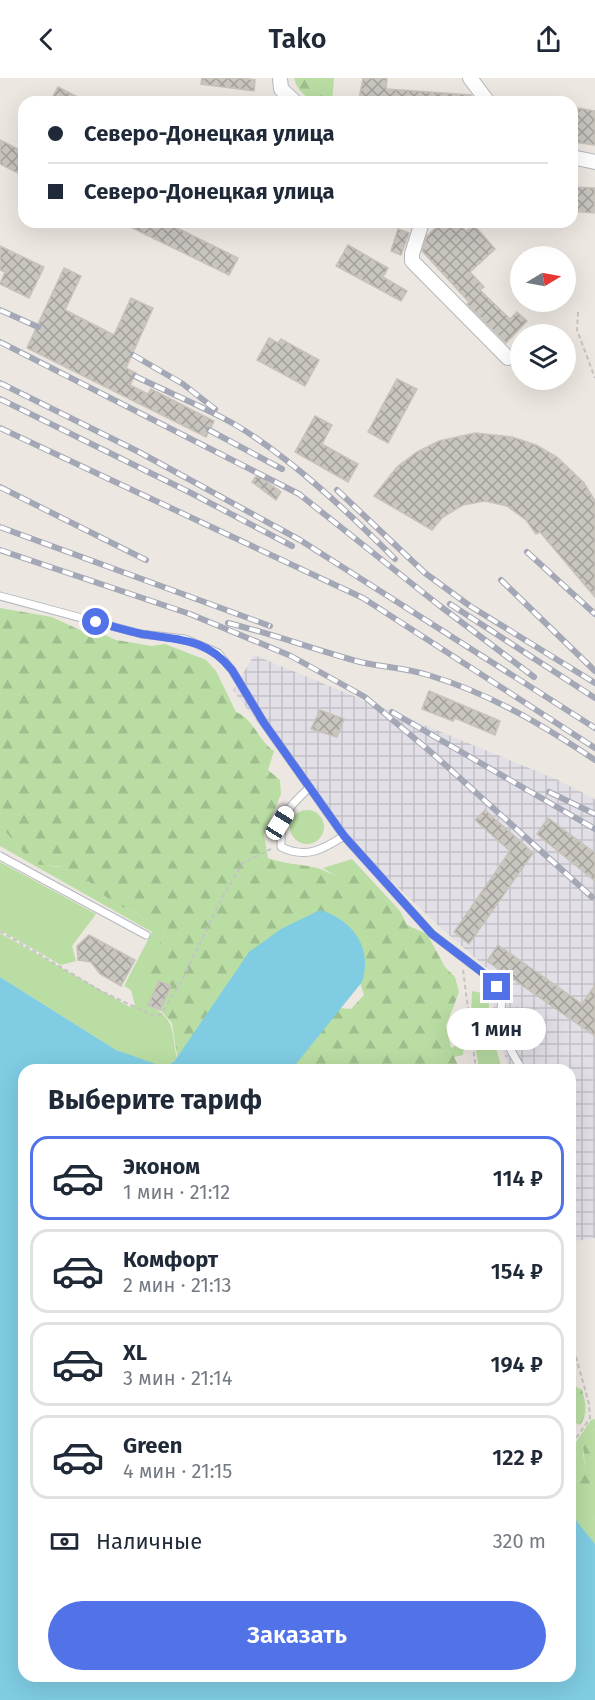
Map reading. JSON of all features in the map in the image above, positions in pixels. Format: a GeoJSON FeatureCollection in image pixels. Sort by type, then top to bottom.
{"type":"FeatureCollection","features":[{"type":"Feature","properties":{"kind":"street"},"geometry":{"type":"LineString","coordinates":[[280,78],[281,89],[289,96]]}},
{"type":"Feature","properties":{"kind":"street"},"geometry":{"type":"LineString","coordinates":[[470,78],[484,96]]}},
{"type":"Feature","properties":{"kind":"street"},"geometry":{"type":"LineString","coordinates":[[578,158],[595,162]]}},
{"type":"Feature","properties":{"kind":"street"},"geometry":{"type":"LineString","coordinates":[[420,228],[412,261],[508,358]]}},
{"type":"Feature","properties":{"kind":"lane"},"geometry":{"type":"LineString","coordinates":[[0,596],[141,634],[185,639],[218,653],[232,670],[308,789],[344,836],[432,934],[487,976],[497,987],[502,1000],[499,1029],[519,1064]]}},
{"type":"Feature","properties":{"kind":"lane"},"geometry":{"type":"LineString","coordinates":[[308,789],[292,805],[280,823],[281,846],[292,852],[308,854],[324,849],[344,836]]}},
{"type":"Feature","properties":{"kind":"lane"},"geometry":{"type":"LineString","coordinates":[[0,855],[146,935]]}},
{"type":"Feature","properties":{"kind":"path"},"geometry":{"type":"LineString","coordinates":[[578,312],[577,330],[595,378]]}},
{"type":"Feature","properties":{"kind":"path"},"geometry":{"type":"LineString","coordinates":[[0,931],[101,991],[154,1016],[161,1014],[181,982],[222,898],[243,863],[263,851],[281,846]]}},
{"type":"Feature","properties":{"kind":"path"},"geometry":{"type":"LineString","coordinates":[[462,959],[475,1064]]}},
{"type":"Feature","properties":{"kind":"path"},"geometry":{"type":"LineString","coordinates":[[576,1357],[589,1404],[590,1418],[576,1438]]}},
{"type":"Feature","properties":{"kind":"shaded area"},"geometry":{"type":"Polygon","coordinates":[[[254,655],[558,780],[595,799],[595,1238],[576,1241],[576,1064],[507,1064],[493,1007],[496,976],[442,929],[344,836],[233,690],[254,655]]]}},
{"type":"Feature","properties":{"kind":"green space"},"geometry":{"type":"Polygon","coordinates":[[[294,78],[334,78],[332,96],[306,96],[294,78]]]}},
{"type":"Feature","properties":{"kind":"green space"},"geometry":{"type":"Polygon","coordinates":[[[0,608],[52,617],[86,633],[101,633],[116,640],[152,646],[165,644],[206,660],[216,671],[236,712],[252,725],[264,742],[274,751],[268,770],[280,780],[281,794],[264,835],[268,858],[320,869],[339,878],[348,873],[366,879],[377,893],[400,911],[407,925],[427,934],[445,967],[455,977],[459,992],[446,1026],[451,1048],[459,1044],[464,1047],[463,1055],[454,1057],[458,1064],[286,1064],[339,1008],[351,1009],[364,995],[358,977],[178,1062],[172,1023],[160,1010],[171,986],[160,981],[156,987],[142,980],[168,926],[162,928],[145,921],[135,911],[115,905],[88,881],[82,884],[71,883],[70,875],[63,867],[33,864],[0,825],[0,608]]]}},
{"type":"Feature","properties":{"kind":"green space"},"geometry":{"type":"Polygon","coordinates":[[[307,810],[319,815],[324,827],[319,839],[307,844],[295,839],[290,827],[295,815],[307,810]]]}},
{"type":"Feature","properties":{"kind":"green space"},"geometry":{"type":"Polygon","coordinates":[[[0,825],[34,860],[63,867],[70,875],[87,881],[104,893],[115,905],[135,911],[145,921],[168,926],[143,980],[156,987],[148,1005],[165,1016],[169,1022],[178,1062],[152,1064],[116,1050],[0,977],[0,933],[130,1007],[135,1005],[131,990],[124,986],[152,932],[0,846],[0,825]]]}},
{"type":"Feature","properties":{"kind":"green space"},"geometry":{"type":"Polygon","coordinates":[[[352,859],[400,911],[377,893],[366,879],[339,878],[323,868],[352,859]]]}},
{"type":"Feature","properties":{"kind":"green space"},"geometry":{"type":"Polygon","coordinates":[[[0,862],[96,914],[72,946],[76,961],[61,965],[0,930],[0,862]]]}},
{"type":"Feature","properties":{"kind":"green space"},"geometry":{"type":"Polygon","coordinates":[[[489,990],[493,992],[490,999],[489,1018],[501,1064],[478,1064],[471,1020],[472,991],[482,993],[489,990]]]}},
{"type":"Feature","properties":{"kind":"green space"},"geometry":{"type":"Polygon","coordinates":[[[576,1387],[582,1390],[585,1404],[585,1412],[580,1425],[576,1423],[576,1387]]]}},
{"type":"Feature","properties":{"kind":"green space"},"geometry":{"type":"Polygon","coordinates":[[[595,1419],[595,1429],[586,1434],[583,1453],[585,1467],[576,1477],[576,1442],[591,1420],[595,1419]]]}},
{"type":"Feature","properties":{"kind":"green space"},"geometry":{"type":"Polygon","coordinates":[[[595,1429],[595,1519],[584,1500],[576,1505],[576,1477],[585,1467],[583,1445],[586,1434],[595,1429]]]}},
{"type":"Feature","properties":{"kind":"green space"},"geometry":{"type":"Polygon","coordinates":[[[584,1499],[595,1519],[595,1544],[576,1523],[576,1504],[584,1499]]]}},
{"type":"Feature","properties":{"kind":"water"},"geometry":{"type":"Polygon","coordinates":[[[320,910],[351,928],[358,937],[365,958],[362,982],[296,1064],[170,1064],[174,1062],[249,952],[281,929],[320,910]]]}},
{"type":"Feature","properties":{"kind":"water"},"geometry":{"type":"Polygon","coordinates":[[[0,977],[116,1050],[156,1064],[18,1064],[18,1682],[576,1682],[576,1520],[595,1544],[595,1700],[0,1700],[0,977]]]}},
{"type":"Feature","properties":{"kind":"building"},"geometry":{"type":"Polygon","coordinates":[[[202,78],[255,80],[254,91],[201,84],[202,78]]]}},
{"type":"Feature","properties":{"kind":"building"},"geometry":{"type":"Polygon","coordinates":[[[363,78],[387,78],[386,89],[471,96],[360,96],[363,78]]]}},
{"type":"Feature","properties":{"kind":"building"},"geometry":{"type":"Polygon","coordinates":[[[58,87],[75,96],[53,96],[58,87]]]}},
{"type":"Feature","properties":{"kind":"building"},"geometry":{"type":"Polygon","coordinates":[[[578,108],[595,111],[595,145],[578,143],[578,108]]]}},
{"type":"Feature","properties":{"kind":"building"},"geometry":{"type":"Polygon","coordinates":[[[0,140],[18,149],[18,173],[0,164],[0,140]]]}},
{"type":"Feature","properties":{"kind":"building"},"geometry":{"type":"Polygon","coordinates":[[[578,187],[595,188],[594,213],[578,212],[578,187]]]}},
{"type":"Feature","properties":{"kind":"building"},"geometry":{"type":"Polygon","coordinates":[[[132,228],[177,228],[238,258],[229,275],[132,228]]]}},
{"type":"Feature","properties":{"kind":"building"},"geometry":{"type":"Polygon","coordinates":[[[436,228],[463,228],[466,231],[470,228],[477,228],[495,249],[470,272],[484,287],[480,290],[510,319],[517,312],[527,321],[524,324],[510,324],[510,339],[506,343],[467,304],[469,302],[422,251],[427,236],[436,228]]]}},
{"type":"Feature","properties":{"kind":"building"},"geometry":{"type":"Polygon","coordinates":[[[398,229],[409,233],[401,255],[391,251],[398,229]]]}},
{"type":"Feature","properties":{"kind":"building"},"geometry":{"type":"Polygon","coordinates":[[[348,245],[388,268],[383,277],[407,291],[401,301],[336,266],[348,245]]]}},
{"type":"Feature","properties":{"kind":"building"},"geometry":{"type":"Polygon","coordinates":[[[0,246],[44,267],[29,298],[0,284],[5,272],[0,270],[0,246]]]}},
{"type":"Feature","properties":{"kind":"building"},"geometry":{"type":"Polygon","coordinates":[[[64,268],[81,276],[65,310],[114,335],[131,298],[153,308],[126,368],[136,373],[130,385],[148,394],[151,389],[214,421],[206,437],[27,348],[64,268]]]}},
{"type":"Feature","properties":{"kind":"building"},"geometry":{"type":"Polygon","coordinates":[[[269,338],[278,343],[281,339],[319,360],[305,386],[257,360],[269,338]]]}},
{"type":"Feature","properties":{"kind":"building"},"geometry":{"type":"Polygon","coordinates":[[[397,379],[417,389],[388,443],[368,432],[397,379]]]}},
{"type":"Feature","properties":{"kind":"building"},"geometry":{"type":"Polygon","coordinates":[[[315,416],[332,425],[322,444],[358,464],[348,482],[295,452],[315,416]]]}},
{"type":"Feature","properties":{"kind":"building"},"geometry":{"type":"Polygon","coordinates":[[[475,433],[512,437],[536,445],[557,457],[584,483],[595,501],[595,597],[540,532],[536,534],[526,520],[507,506],[485,501],[463,505],[443,517],[432,530],[374,496],[397,467],[417,452],[439,441],[475,433]]]}},
{"type":"Feature","properties":{"kind":"building"},"geometry":{"type":"Polygon","coordinates":[[[257,475],[281,492],[276,500],[252,482],[257,475]]]}},
{"type":"Feature","properties":{"kind":"building"},"geometry":{"type":"Polygon","coordinates":[[[429,691],[500,721],[495,735],[455,718],[453,721],[422,709],[429,691]]]}},
{"type":"Feature","properties":{"kind":"building"},"geometry":{"type":"Polygon","coordinates":[[[320,710],[344,719],[337,737],[311,729],[320,710]]]}},
{"type":"Feature","properties":{"kind":"building"},"geometry":{"type":"Polygon","coordinates":[[[485,810],[533,853],[469,944],[454,932],[510,851],[475,820],[485,810]]]}},
{"type":"Feature","properties":{"kind":"building"},"geometry":{"type":"Polygon","coordinates":[[[548,818],[595,853],[595,881],[537,834],[548,818]]]}},
{"type":"Feature","properties":{"kind":"building"},"geometry":{"type":"Polygon","coordinates":[[[89,935],[135,960],[121,986],[100,974],[91,962],[78,960],[77,946],[89,935]]]}},
{"type":"Feature","properties":{"kind":"building"},"geometry":{"type":"Polygon","coordinates":[[[498,945],[582,1004],[595,985],[595,1036],[487,961],[498,945]]]}},
{"type":"Feature","properties":{"kind":"building"},"geometry":{"type":"Polygon","coordinates":[[[159,981],[171,986],[160,1010],[148,1005],[159,981]]]}},
{"type":"Feature","properties":{"kind":"building"},"geometry":{"type":"Polygon","coordinates":[[[517,1007],[529,1016],[520,1029],[508,1021],[517,1007]]]}},
{"type":"Feature","properties":{"kind":"railway"},"geometry":{"type":"LineString","coordinates":[[0,310],[38,327]]}},
{"type":"Feature","properties":{"kind":"railway"},"geometry":{"type":"LineString","coordinates":[[0,342],[299,494],[534,677]]}},
{"type":"Feature","properties":{"kind":"railway"},"geometry":{"type":"LineString","coordinates":[[133,355],[183,384],[215,409]]}},
{"type":"Feature","properties":{"kind":"railway"},"geometry":{"type":"LineString","coordinates":[[135,376],[222,417],[255,437],[318,487],[395,559]]}},
{"type":"Feature","properties":{"kind":"railway"},"geometry":{"type":"LineString","coordinates":[[0,383],[139,452],[300,540],[595,728]]}},
{"type":"Feature","properties":{"kind":"railway"},"geometry":{"type":"LineString","coordinates":[[0,399],[189,492],[292,546]]}},
{"type":"Feature","properties":{"kind":"railway"},"geometry":{"type":"LineString","coordinates":[[0,428],[363,598],[595,748]]}},
{"type":"Feature","properties":{"kind":"railway"},"geometry":{"type":"LineString","coordinates":[[209,430],[282,469]]}},
{"type":"Feature","properties":{"kind":"railway"},"geometry":{"type":"LineString","coordinates":[[0,487],[146,560]]}},
{"type":"Feature","properties":{"kind":"railway"},"geometry":{"type":"LineString","coordinates":[[337,490],[425,573],[470,606],[595,683]]}},
{"type":"Feature","properties":{"kind":"railway"},"geometry":{"type":"LineString","coordinates":[[0,527],[270,626]]}},
{"type":"Feature","properties":{"kind":"railway"},"geometry":{"type":"LineString","coordinates":[[0,550],[190,614],[291,656],[365,697],[432,753],[592,897]]}},
{"type":"Feature","properties":{"kind":"railway"},"geometry":{"type":"LineString","coordinates":[[527,552],[595,614]]}},
{"type":"Feature","properties":{"kind":"railway"},"geometry":{"type":"LineString","coordinates":[[501,580],[595,671]]}},
{"type":"Feature","properties":{"kind":"railway"},"geometry":{"type":"LineString","coordinates":[[450,604],[595,698]]}},
{"type":"Feature","properties":{"kind":"railway"},"geometry":{"type":"LineString","coordinates":[[228,623],[360,662],[411,671],[451,682],[515,711],[556,734],[595,760]]}},
{"type":"Feature","properties":{"kind":"railway"},"geometry":{"type":"LineString","coordinates":[[392,712],[595,829]]}},
{"type":"Feature","properties":{"kind":"railway"},"geometry":{"type":"LineString","coordinates":[[549,792],[595,814]]}},
{"type":"Feature","properties":{"kind":"route"},"geometry":{"type":"LineString","coordinates":[[96,622],[141,634],[185,639],[218,653],[232,670],[308,789],[344,836],[432,934],[487,976],[497,987]]}}]}
